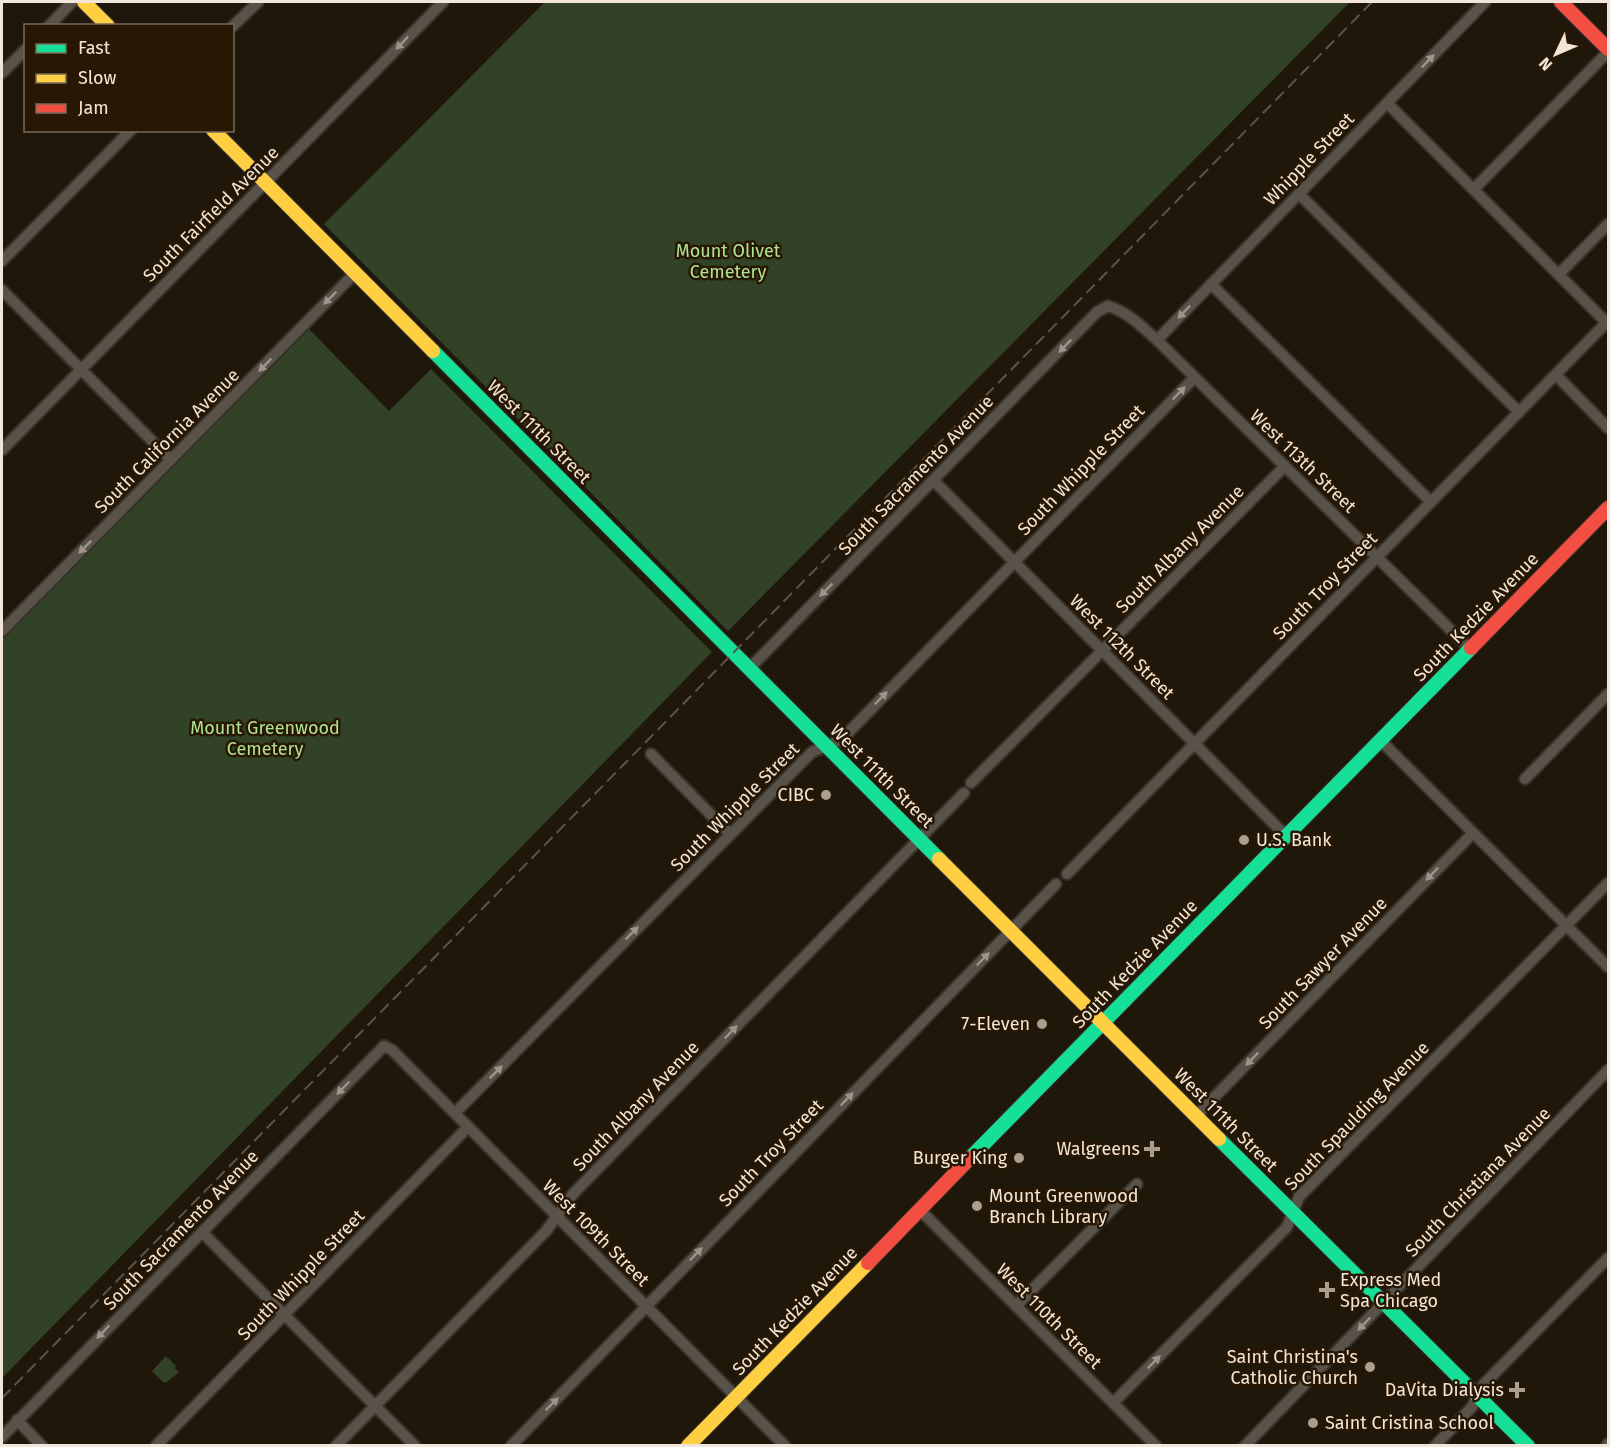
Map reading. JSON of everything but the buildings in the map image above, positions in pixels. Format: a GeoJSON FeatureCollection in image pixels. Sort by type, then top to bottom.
{"type":"FeatureCollection","features":[{"type":"Feature","properties":{"kind":"main road"},"geometry":{"type":"LineString","coordinates":[[84,2],[106,24]]}},
{"type":"Feature","properties":{"kind":"main road"},"geometry":{"type":"LineString","coordinates":[[1561,2],[1608,51]]}},
{"type":"Feature","properties":{"kind":"main road","name":"West 111th Street"},"geometry":{"type":"LineString","coordinates":[[215,132],[748,669],[1528,1446]]}},
{"type":"Feature","properties":{"kind":"main road","name":"South Kedzie Avenue"},"geometry":{"type":"LineString","coordinates":[[688,1446],[1102,1022],[1606,514]]}},
{"type":"Feature","properties":{"kind":"street"},"geometry":{"type":"LineString","coordinates":[[51,24],[72,2]]}},
{"type":"Feature","properties":{"kind":"street"},"geometry":{"type":"LineString","coordinates":[[234,25],[258,2]]}},
{"type":"Feature","properties":{"kind":"street","name":"South Fairfield Avenue"},"geometry":{"type":"LineString","coordinates":[[2,450],[443,2]]}},
{"type":"Feature","properties":{"kind":"street","name":"Whipple Street"},"geometry":{"type":"LineString","coordinates":[[1156,340],[1485,2]]}},
{"type":"Feature","properties":{"kind":"street"},"geometry":{"type":"LineString","coordinates":[[2,73],[24,51]]}},
{"type":"Feature","properties":{"kind":"street"},"geometry":{"type":"LineString","coordinates":[[1474,189],[1608,51]]}},
{"type":"Feature","properties":{"kind":"street"},"geometry":{"type":"LineString","coordinates":[[1387,103],[1608,323]]}},
{"type":"Feature","properties":{"kind":"street"},"geometry":{"type":"LineString","coordinates":[[2,261],[129,132]]}},
{"type":"Feature","properties":{"kind":"street"},"geometry":{"type":"LineString","coordinates":[[1299,194],[1519,412]]}},
{"type":"Feature","properties":{"kind":"street"},"geometry":{"type":"LineString","coordinates":[[1559,274],[1608,224]]}},
{"type":"Feature","properties":{"kind":"street","name":"South California Avenue"},"geometry":{"type":"LineString","coordinates":[[2,631],[355,273]]}},
{"type":"Feature","properties":{"kind":"street"},"geometry":{"type":"LineString","coordinates":[[1211,284],[1431,502]]}},
{"type":"Feature","properties":{"kind":"street"},"geometry":{"type":"LineString","coordinates":[[2,290],[171,460]]}},
{"type":"Feature","properties":{"kind":"street","name":"South Sacramento Avenue"},"geometry":{"type":"LineString","coordinates":[[748,669],[1097,312],[1108,306]]}},
{"type":"Feature","properties":{"kind":"street","name":"West 113th Street"},"geometry":{"type":"LineString","coordinates":[[1108,306],[1126,313],[1156,340],[1470,649]]}},
{"type":"Feature","properties":{"kind":"street","name":"South Troy Street"},"geometry":{"type":"LineString","coordinates":[[1067,874],[1608,323]]}},
{"type":"Feature","properties":{"kind":"street"},"geometry":{"type":"LineString","coordinates":[[1556,375],[1608,428]]}},
{"type":"Feature","properties":{"kind":"street","name":"South Whipple Street"},"geometry":{"type":"LineString","coordinates":[[454,1113],[812,752],[841,740],[1194,378]]}},
{"type":"Feature","properties":{"kind":"street","name":"South Albany Avenue"},"geometry":{"type":"LineString","coordinates":[[971,783],[1285,466]]}},
{"type":"Feature","properties":{"kind":"street","name":"West 112th Street"},"geometry":{"type":"LineString","coordinates":[[934,481],[1286,836]]}},
{"type":"Feature","properties":{"kind":"street"},"geometry":{"type":"LineString","coordinates":[[1525,779],[1608,694]]}},
{"type":"Feature","properties":{"kind":"street"},"geometry":{"type":"LineString","coordinates":[[1380,740],[1608,967]]}},
{"type":"Feature","properties":{"kind":"street"},"geometry":{"type":"LineString","coordinates":[[651,754],[730,834]]}},
{"type":"Feature","properties":{"kind":"street","name":"South Albany Avenue"},"geometry":{"type":"LineString","coordinates":[[336,1446],[546,1231],[581,1186],[964,793]]}},
{"type":"Feature","properties":{"kind":"street","name":"South Sawyer Avenue"},"geometry":{"type":"LineString","coordinates":[[1196,1116],[1473,832]]}},
{"type":"Feature","properties":{"kind":"street","name":"South Spaulding Avenue"},"geometry":{"type":"LineString","coordinates":[[1113,1403],[1287,1227],[1299,1197],[1608,883]]}},
{"type":"Feature","properties":{"kind":"street","name":"South Troy Street"},"geometry":{"type":"LineString","coordinates":[[511,1446],[1056,884]]}},
{"type":"Feature","properties":{"kind":"street","name":"South Sacramento Avenue"},"geometry":{"type":"LineString","coordinates":[[2,1437],[384,1046]]}},
{"type":"Feature","properties":{"kind":"street","name":"West 109th Street"},"geometry":{"type":"LineString","coordinates":[[384,1046],[392,1050],[784,1446]]}},
{"type":"Feature","properties":{"kind":"street","name":"South Christiana Avenue"},"geometry":{"type":"LineString","coordinates":[[1245,1446],[1608,1070]]}},
{"type":"Feature","properties":{"kind":"street","name":"South Whipple Street"},"geometry":{"type":"LineString","coordinates":[[156,1446],[468,1127]]}},
{"type":"Feature","properties":{"kind":"street"},"geometry":{"type":"LineString","coordinates":[[1016,1306],[1137,1184]]}},
{"type":"Feature","properties":{"kind":"street","name":"West 110th Street"},"geometry":{"type":"LineString","coordinates":[[920,1210],[1156,1446]]}},
{"type":"Feature","properties":{"kind":"street"},"geometry":{"type":"LineString","coordinates":[[202,1232],[414,1446]]}},
{"type":"Feature","properties":{"kind":"street"},"geometry":{"type":"LineString","coordinates":[[1435,1446],[1472,1407],[1483,1385],[1608,1258]]}},
{"type":"Feature","properties":{"kind":"street"},"geometry":{"type":"LineString","coordinates":[[17,1420],[42,1446]]}},
{"type":"Feature","properties":{"kind":"green space","name":"Mount Olivet Cemetery"},"geometry":{"type":"Polygon","coordinates":[[[545,2],[1350,2],[728,631],[324,224],[545,2]]]}},
{"type":"Feature","properties":{"kind":"green space","name":"Mount Greenwood Cemetery"},"geometry":{"type":"Polygon","coordinates":[[[307,327],[389,411],[431,369],[712,652],[2,1378],[2,638],[307,327]]]}},
{"type":"Feature","properties":{"kind":"green space"},"geometry":{"type":"Polygon","coordinates":[[[166,1356],[179,1372],[167,1382],[163,1382],[152,1371],[166,1356]]]}},
{"type":"Feature","properties":{"kind":"railway"},"geometry":{"type":"LineString","coordinates":[[2,1398],[1372,2]]}},
{"type":"Feature","properties":{"kind":"traffic: fast"},"geometry":{"type":"LineString","coordinates":[[433,351],[939,859]]}},
{"type":"Feature","properties":{"kind":"traffic: fast"},"geometry":{"type":"LineString","coordinates":[[970,1158],[1471,648]]}},
{"type":"Feature","properties":{"kind":"traffic: fast"},"geometry":{"type":"LineString","coordinates":[[1219,1139],[1528,1446]]}},
{"type":"Feature","properties":{"kind":"traffic: slow"},"geometry":{"type":"LineString","coordinates":[[84,2],[106,24]]}},
{"type":"Feature","properties":{"kind":"traffic: slow"},"geometry":{"type":"LineString","coordinates":[[215,132],[433,351]]}},
{"type":"Feature","properties":{"kind":"traffic: slow"},"geometry":{"type":"LineString","coordinates":[[939,859],[1219,1139]]}},
{"type":"Feature","properties":{"kind":"traffic: slow"},"geometry":{"type":"LineString","coordinates":[[688,1446],[868,1263]]}},
{"type":"Feature","properties":{"kind":"traffic: jam"},"geometry":{"type":"LineString","coordinates":[[1561,2],[1608,49]]}},
{"type":"Feature","properties":{"kind":"traffic: jam"},"geometry":{"type":"LineString","coordinates":[[1471,648],[1608,508]]}},
{"type":"Feature","properties":{"kind":"traffic: jam"},"geometry":{"type":"LineString","coordinates":[[868,1263],[970,1158]]}},
{"type":"Feature","properties":{"kind":"place","name":"CIBC"},"geometry":{"type":"Point","coordinates":[826,795]}},
{"type":"Feature","properties":{"kind":"place","name":"U.S. Bank"},"geometry":{"type":"Point","coordinates":[1244,840]}},
{"type":"Feature","properties":{"kind":"place","name":"7-Eleven"},"geometry":{"type":"Point","coordinates":[1042,1024]}},
{"type":"Feature","properties":{"kind":"place","name":"Walgreens"},"geometry":{"type":"Point","coordinates":[1152,1149]}},
{"type":"Feature","properties":{"kind":"place","name":"Burger King"},"geometry":{"type":"Point","coordinates":[1019,1158]}},
{"type":"Feature","properties":{"kind":"place","name":"Mount Greenwood Branch Library"},"geometry":{"type":"Point","coordinates":[977,1206]}},
{"type":"Feature","properties":{"kind":"place","name":"Express Med Spa Chicago"},"geometry":{"type":"Point","coordinates":[1327,1290]}},
{"type":"Feature","properties":{"kind":"place","name":"Saint Christina's Catholic Church"},"geometry":{"type":"Point","coordinates":[1370,1367]}},
{"type":"Feature","properties":{"kind":"place","name":"DaVita Dialysis"},"geometry":{"type":"Point","coordinates":[1517,1390]}},
{"type":"Feature","properties":{"kind":"place","name":"Saint Cristina School"},"geometry":{"type":"Point","coordinates":[1313,1423]}}]}
